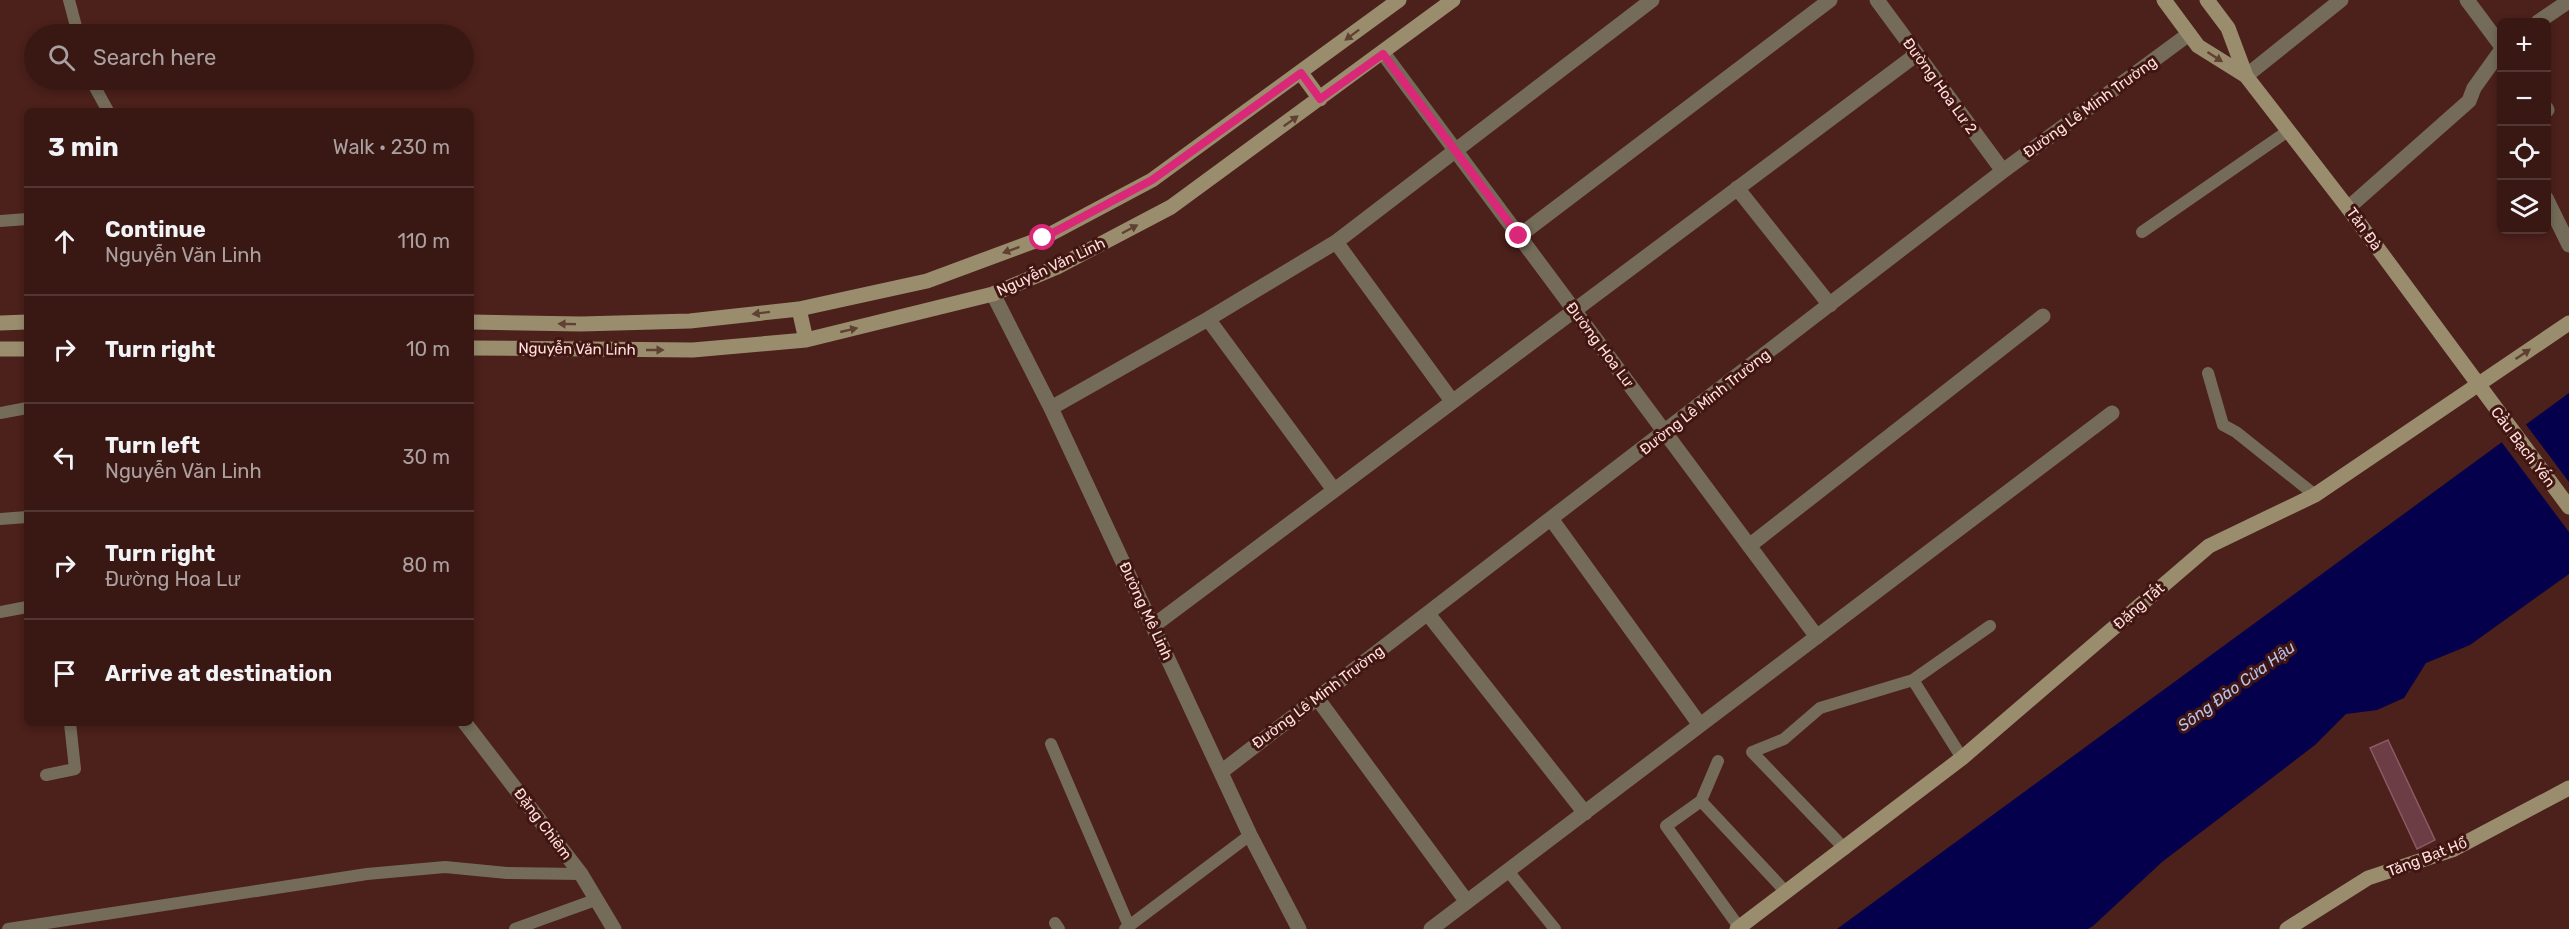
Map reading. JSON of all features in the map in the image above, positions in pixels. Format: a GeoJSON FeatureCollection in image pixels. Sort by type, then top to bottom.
{"type":"FeatureCollection","features":[{"type":"Feature","properties":{"kind":"main road","name":"Nguyễn Văn Linh"},"geometry":{"type":"LineString","coordinates":[[474,322],[581,324],[690,321],[799,309],[927,281],[1043,238],[1152,180],[1399,0]]}},
{"type":"Feature","properties":{"kind":"main road","name":"Nguyễn Văn Linh"},"geometry":{"type":"LineString","coordinates":[[474,348],[693,350],[806,340],[993,294],[1057,267],[1171,207],[1383,54],[1453,0]]}},
{"type":"Feature","properties":{"kind":"main road","name":"Tản Đà"},"geometry":{"type":"LineString","coordinates":[[2164,0],[2198,46],[2246,76]]}},
{"type":"Feature","properties":{"kind":"main road","name":"Tản Đà"},"geometry":{"type":"LineString","coordinates":[[2207,0],[2228,28],[2246,76],[2348,208],[2477,386]]}},
{"type":"Feature","properties":{"kind":"main road"},"geometry":{"type":"LineString","coordinates":[[1301,73],[1320,99]]}},
{"type":"Feature","properties":{"kind":"main road"},"geometry":{"type":"LineString","coordinates":[[799,309],[806,340]]}},
{"type":"Feature","properties":{"kind":"main road"},"geometry":{"type":"LineString","coordinates":[[0,323],[24,322]]}},
{"type":"Feature","properties":{"kind":"main road","name":"Đặng Tất"},"geometry":{"type":"LineString","coordinates":[[1738,928],[1962,758],[2209,546],[2315,495],[2569,323]]}},
{"type":"Feature","properties":{"kind":"main road"},"geometry":{"type":"LineString","coordinates":[[0,349],[24,349]]}},
{"type":"Feature","properties":{"kind":"main road","name":"Cầu Bạch Yến"},"geometry":{"type":"LineString","coordinates":[[2477,386],[2569,507]]}},
{"type":"Feature","properties":{"kind":"main road","name":"Tăng Bạt Hổ"},"geometry":{"type":"LineString","coordinates":[[2287,929],[2368,878],[2452,850],[2569,788]]}},
{"type":"Feature","properties":{"kind":"street"},"geometry":{"type":"LineString","coordinates":[[1051,408],[1208,319],[1336,242],[1652,0]]}},
{"type":"Feature","properties":{"kind":"street"},"geometry":{"type":"LineString","coordinates":[[1519,236],[1830,0]]}},
{"type":"Feature","properties":{"kind":"street","name":"Đường Hoa Lư 2"},"geometry":{"type":"LineString","coordinates":[[1877,0],[2003,171]]}},
{"type":"Feature","properties":{"kind":"street"},"geometry":{"type":"LineString","coordinates":[[2246,76],[2342,0]]}},
{"type":"Feature","properties":{"kind":"street"},"geometry":{"type":"LineString","coordinates":[[2467,0],[2497,41]]}},
{"type":"Feature","properties":{"kind":"street"},"geometry":{"type":"LineString","coordinates":[[2544,18],[2569,1]]}},
{"type":"Feature","properties":{"kind":"street","name":"Đường Lê Minh Trường"},"geometry":{"type":"LineString","coordinates":[[1221,772],[1552,520],[2003,171],[2189,34]]}},
{"type":"Feature","properties":{"kind":"street","name":"Đường Hoa Lư"},"geometry":{"type":"LineString","coordinates":[[1383,54],[1817,637]]}},
{"type":"Feature","properties":{"kind":"street"},"geometry":{"type":"LineString","coordinates":[[1153,626],[1917,54]]}},
{"type":"Feature","properties":{"kind":"street"},"geometry":{"type":"LineString","coordinates":[[2348,208],[2469,101],[2474,88],[2497,55]]}},
{"type":"Feature","properties":{"kind":"street"},"geometry":{"type":"LineString","coordinates":[[1737,188],[1830,305]]}},
{"type":"Feature","properties":{"kind":"street"},"geometry":{"type":"LineString","coordinates":[[2551,207],[2569,245]]}},
{"type":"Feature","properties":{"kind":"street"},"geometry":{"type":"LineString","coordinates":[[1336,242],[1452,401]]}},
{"type":"Feature","properties":{"kind":"street","name":"Đường Mê Linh"},"geometry":{"type":"LineString","coordinates":[[993,294],[1051,408],[1250,835],[1299,929]]}},
{"type":"Feature","properties":{"kind":"street"},"geometry":{"type":"LineString","coordinates":[[1749,546],[2043,316]]}},
{"type":"Feature","properties":{"kind":"street"},"geometry":{"type":"LineString","coordinates":[[1208,319],[1334,490]]}},
{"type":"Feature","properties":{"kind":"street"},"geometry":{"type":"LineString","coordinates":[[1431,929],[2112,413]]}},
{"type":"Feature","properties":{"kind":"street"},"geometry":{"type":"LineString","coordinates":[[1552,520],[1700,725]]}},
{"type":"Feature","properties":{"kind":"street"},"geometry":{"type":"LineString","coordinates":[[1428,614],[1585,813]]}},
{"type":"Feature","properties":{"kind":"street"},"geometry":{"type":"LineString","coordinates":[[1317,698],[1467,902]]}},
{"type":"Feature","properties":{"kind":"street","name":"Đặng Chiêm"},"geometry":{"type":"LineString","coordinates":[[467,726],[581,874],[614,929]]}},
{"type":"Feature","properties":{"kind":"lane"},"geometry":{"type":"LineString","coordinates":[[69,0],[75,24]]}},
{"type":"Feature","properties":{"kind":"lane"},"geometry":{"type":"LineString","coordinates":[[96,90],[106,108]]}},
{"type":"Feature","properties":{"kind":"lane"},"geometry":{"type":"LineString","coordinates":[[2142,232],[2288,131]]}},
{"type":"Feature","properties":{"kind":"lane"},"geometry":{"type":"LineString","coordinates":[[0,221],[24,219]]}},
{"type":"Feature","properties":{"kind":"lane"},"geometry":{"type":"LineString","coordinates":[[2208,373],[2223,425],[2236,432],[2315,495]]}},
{"type":"Feature","properties":{"kind":"lane"},"geometry":{"type":"LineString","coordinates":[[0,413],[24,409]]}},
{"type":"Feature","properties":{"kind":"lane"},"geometry":{"type":"LineString","coordinates":[[0,519],[24,517]]}},
{"type":"Feature","properties":{"kind":"lane"},"geometry":{"type":"LineString","coordinates":[[0,612],[24,608]]}},
{"type":"Feature","properties":{"kind":"lane"},"geometry":{"type":"LineString","coordinates":[[1845,849],[1752,752],[1784,739],[1820,708],[1913,680],[1990,627]]}},
{"type":"Feature","properties":{"kind":"lane"},"geometry":{"type":"LineString","coordinates":[[1913,680],[1962,758]]}},
{"type":"Feature","properties":{"kind":"lane"},"geometry":{"type":"LineString","coordinates":[[46,775],[75,769],[70,726]]}},
{"type":"Feature","properties":{"kind":"lane"},"geometry":{"type":"LineString","coordinates":[[1051,744],[1127,928],[1250,835]]}},
{"type":"Feature","properties":{"kind":"lane"},"geometry":{"type":"LineString","coordinates":[[1718,761],[1701,801],[1666,826],[1738,928]]}},
{"type":"Feature","properties":{"kind":"lane"},"geometry":{"type":"LineString","coordinates":[[1701,801],[1786,892]]}},
{"type":"Feature","properties":{"kind":"lane"},"geometry":{"type":"LineString","coordinates":[[8,929],[367,874],[434,868],[507,873],[581,874]]}},
{"type":"Feature","properties":{"kind":"lane"},"geometry":{"type":"LineString","coordinates":[[1508,871],[1555,929]]}},
{"type":"Feature","properties":{"kind":"lane"},"geometry":{"type":"LineString","coordinates":[[515,929],[595,900]]}},
{"type":"Feature","properties":{"kind":"water","name":"Sông Đào Cửa Hậu"},"geometry":{"type":"Polygon","coordinates":[[[2569,393],[2569,574],[2470,645],[2426,663],[2404,698],[2377,710],[2346,714],[2315,745],[2162,862],[2093,926],[2088,929],[1837,929],[2569,393]]]}},
{"type":"Feature","properties":{"kind":"pier"},"geometry":{"type":"Polygon","coordinates":[[[2524,422],[2569,482],[2569,532],[2500,440],[2524,422]]]}},
{"type":"Feature","properties":{"kind":"building"},"geometry":{"type":"Polygon","coordinates":[[[2388,740],[2435,840],[2417,849],[2370,748],[2388,740]]]}},
{"type":"Feature","properties":{"kind":"route"},"geometry":{"type":"LineString","coordinates":[[1043,238],[1152,180],[1301,73],[1320,99],[1383,54],[1519,236]]}}]}
